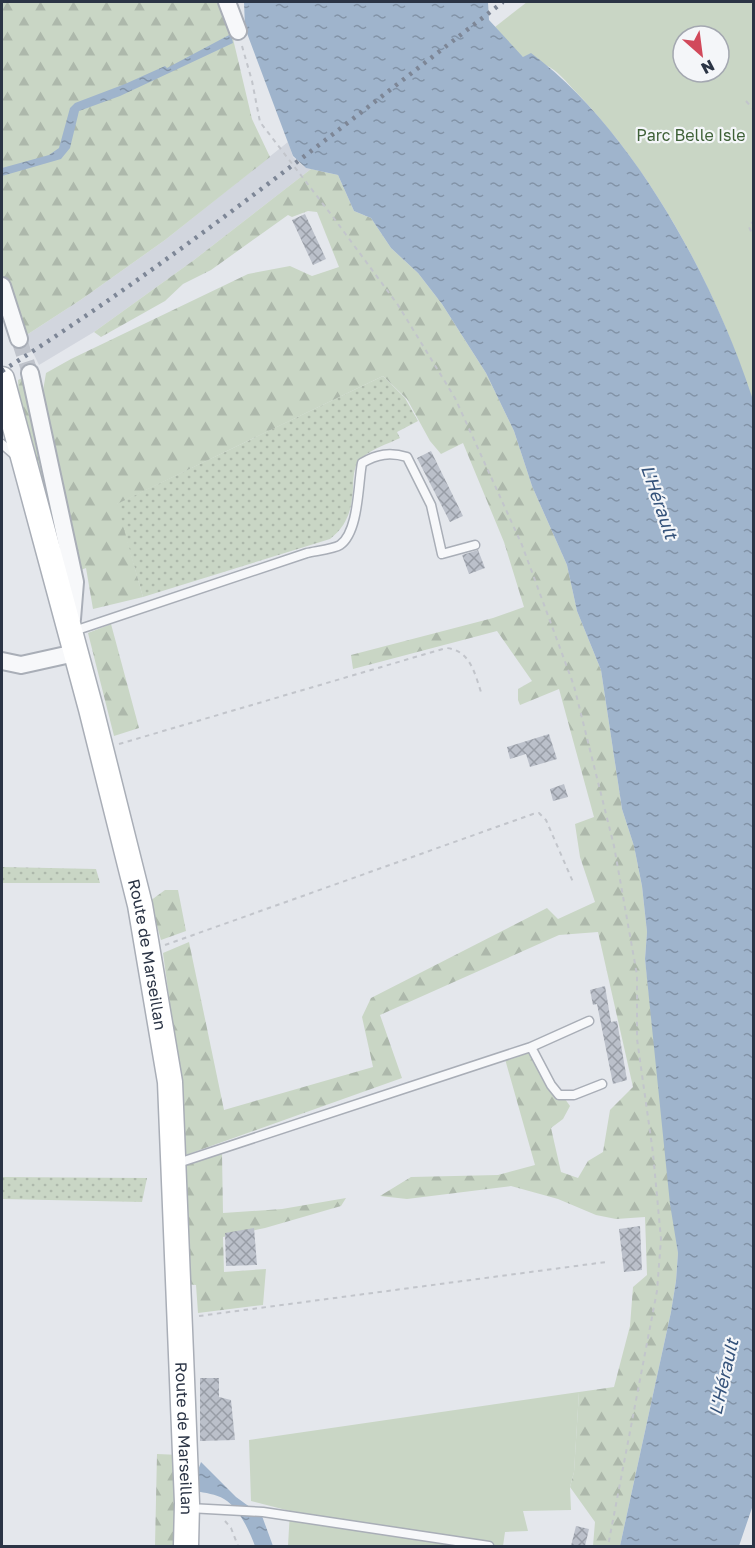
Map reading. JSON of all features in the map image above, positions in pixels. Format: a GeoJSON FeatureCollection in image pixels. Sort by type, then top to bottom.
{"type":"FeatureCollection","features":[{"type":"Feature","properties":{"kind":"main road","name":"Route de Marseillan"},"geometry":{"type":"LineString","coordinates":[[2,379],[73,642],[140,905],[170,1082],[187,1508],[186,1546]]}},
{"type":"Feature","properties":{"kind":"street"},"geometry":{"type":"LineString","coordinates":[[227,2],[238,31]]}},
{"type":"Feature","properties":{"kind":"street"},"geometry":{"type":"LineString","coordinates":[[2,286],[19,339]]}},
{"type":"Feature","properties":{"kind":"street"},"geometry":{"type":"LineString","coordinates":[[2,661],[21,665],[73,642],[75,582],[30,373]]}},
{"type":"Feature","properties":{"kind":"lane"},"geometry":{"type":"LineString","coordinates":[[2,444],[13,455],[23,459]]}},
{"type":"Feature","properties":{"kind":"lane"},"geometry":{"type":"LineString","coordinates":[[73,642],[307,553],[340,545],[349,532],[356,514],[362,463],[374,456],[395,454],[406,457],[431,505],[442,554],[475,545]]}},
{"type":"Feature","properties":{"kind":"lane"},"geometry":{"type":"LineString","coordinates":[[174,1164],[531,1047],[589,1021]]}},
{"type":"Feature","properties":{"kind":"lane"},"geometry":{"type":"LineString","coordinates":[[531,1047],[551,1085],[559,1095],[574,1095],[602,1084]]}},
{"type":"Feature","properties":{"kind":"lane"},"geometry":{"type":"LineString","coordinates":[[187,1508],[263,1512],[489,1546]]}},
{"type":"Feature","properties":{"kind":"path"},"geometry":{"type":"LineString","coordinates":[[238,31],[252,81],[260,122],[399,305],[455,398],[522,545],[574,686],[614,846],[637,975],[637,1039],[653,1153],[661,1239],[657,1292],[608,1546]]}},
{"type":"Feature","properties":{"kind":"path"},"geometry":{"type":"LineString","coordinates":[[746,101],[753,110]]}},
{"type":"Feature","properties":{"kind":"path"},"geometry":{"type":"LineString","coordinates":[[753,220],[749,227],[753,238]]}},
{"type":"Feature","properties":{"kind":"path"},"geometry":{"type":"LineString","coordinates":[[100,750],[446,648],[457,649],[465,656],[473,668],[482,695]]}},
{"type":"Feature","properties":{"kind":"path"},"geometry":{"type":"LineString","coordinates":[[148,951],[539,813],[546,819],[573,882]]}},
{"type":"Feature","properties":{"kind":"path"},"geometry":{"type":"LineString","coordinates":[[180,1319],[606,1262]]}},
{"type":"Feature","properties":{"kind":"path"},"geometry":{"type":"LineString","coordinates":[[216,1509],[231,1528],[238,1546]]}},
{"type":"Feature","properties":{"kind":"shaded area"},"geometry":{"type":"Polygon","coordinates":[[[288,142],[293,157],[306,168],[311,169],[194,260],[94,332],[39,365],[25,336],[165,240],[288,142]]]}},
{"type":"Feature","properties":{"kind":"green space"},"geometry":{"type":"Polygon","coordinates":[[[2,2],[219,2],[230,26],[252,119],[270,157],[165,240],[25,336],[2,308],[2,2]]]}},
{"type":"Feature","properties":{"kind":"green space","name":"Parc Belle Isle"},"geometry":{"type":"Polygon","coordinates":[[[527,2],[753,2],[753,403],[739,361],[703,278],[682,237],[633,160],[562,77],[549,67],[523,57],[495,27],[527,2]]]}},
{"type":"Feature","properties":{"kind":"green space"},"geometry":{"type":"Polygon","coordinates":[[[311,169],[338,175],[354,211],[371,218],[391,248],[418,273],[442,304],[486,373],[514,431],[532,486],[567,565],[577,611],[601,670],[622,809],[634,846],[642,886],[647,932],[645,959],[678,1253],[671,1312],[620,1546],[593,1546],[595,1522],[570,1487],[574,1472],[579,1392],[614,1387],[630,1326],[633,1287],[647,1275],[645,1217],[616,1219],[596,1215],[558,1199],[511,1186],[407,1199],[380,1196],[411,1177],[498,1175],[535,1165],[505,1059],[538,1050],[550,1078],[570,1106],[563,1119],[551,1128],[561,1172],[578,1178],[588,1161],[603,1152],[610,1110],[633,1087],[598,932],[559,935],[380,1015],[402,1078],[180,1157],[177,1057],[163,953],[189,942],[224,1110],[373,1067],[362,1017],[371,998],[547,908],[558,919],[595,902],[580,857],[575,824],[594,817],[559,689],[520,705],[518,689],[532,681],[497,631],[353,669],[351,655],[493,618],[524,607],[504,542],[463,443],[441,454],[430,441],[407,399],[383,376],[117,504],[143,597],[93,609],[86,568],[61,577],[20,424],[18,380],[24,377],[43,391],[46,373],[248,274],[290,266],[312,276],[339,267],[317,212],[308,211],[292,217],[288,215],[211,270],[183,284],[165,301],[101,337],[94,332],[194,260],[311,169]]]}},
{"type":"Feature","properties":{"kind":"green space"},"geometry":{"type":"Polygon","coordinates":[[[383,376],[405,398],[418,421],[397,432],[400,438],[369,452],[359,461],[355,470],[350,511],[335,535],[330,539],[143,597],[116,504],[383,376]]]}},
{"type":"Feature","properties":{"kind":"green space"},"geometry":{"type":"Polygon","coordinates":[[[111,624],[139,728],[114,736],[88,633],[111,624]]]}},
{"type":"Feature","properties":{"kind":"green space"},"geometry":{"type":"Polygon","coordinates":[[[2,867],[96,869],[100,883],[2,883],[2,867]]]}},
{"type":"Feature","properties":{"kind":"green space"},"geometry":{"type":"Polygon","coordinates":[[[165,890],[178,890],[186,931],[161,940],[150,901],[165,890]]]}},
{"type":"Feature","properties":{"kind":"green space"},"geometry":{"type":"Polygon","coordinates":[[[222,1154],[223,1213],[282,1209],[346,1198],[341,1206],[265,1228],[223,1237],[224,1272],[266,1269],[263,1305],[198,1313],[196,1285],[185,1284],[185,1165],[222,1154]]]}},
{"type":"Feature","properties":{"kind":"green space"},"geometry":{"type":"Polygon","coordinates":[[[2,1177],[147,1178],[142,1202],[2,1199],[2,1177]]]}},
{"type":"Feature","properties":{"kind":"green space"},"geometry":{"type":"Polygon","coordinates":[[[579,1392],[574,1472],[570,1487],[571,1510],[523,1511],[528,1531],[505,1532],[503,1546],[288,1546],[290,1511],[251,1501],[249,1440],[579,1392]]]}},
{"type":"Feature","properties":{"kind":"green space"},"geometry":{"type":"Polygon","coordinates":[[[157,1454],[180,1455],[178,1546],[155,1546],[157,1454]]]}},
{"type":"Feature","properties":{"kind":"water","name":"L'Hérault"},"geometry":{"type":"Polygon","coordinates":[[[244,2],[488,2],[489,20],[523,57],[531,53],[568,84],[602,121],[635,163],[691,254],[714,301],[754,403],[754,1502],[739,1546],[620,1546],[671,1312],[678,1253],[670,1204],[645,959],[647,932],[642,886],[634,846],[622,809],[601,670],[577,611],[567,565],[532,486],[514,431],[486,373],[442,304],[418,273],[391,248],[371,218],[354,211],[338,175],[306,168],[293,156],[245,28],[244,2]]]}},
{"type":"Feature","properties":{"kind":"water"},"geometry":{"type":"Polygon","coordinates":[[[231,34],[233,43],[120,96],[79,111],[70,148],[61,159],[2,176],[2,168],[49,155],[59,148],[70,108],[75,103],[165,66],[167,68],[231,34]]]}},
{"type":"Feature","properties":{"kind":"water"},"geometry":{"type":"Polygon","coordinates":[[[201,1462],[236,1497],[262,1516],[273,1546],[255,1546],[243,1520],[229,1503],[218,1496],[196,1491],[197,1473],[201,1462]]]}},
{"type":"Feature","properties":{"kind":"building"},"geometry":{"type":"Polygon","coordinates":[[[305,214],[326,259],[313,265],[292,220],[305,214]]]}},
{"type":"Feature","properties":{"kind":"building"},"geometry":{"type":"Polygon","coordinates":[[[431,451],[463,516],[450,522],[417,458],[431,451]]]}},
{"type":"Feature","properties":{"kind":"building"},"geometry":{"type":"Polygon","coordinates":[[[478,550],[485,568],[469,574],[462,555],[478,550]]]}},
{"type":"Feature","properties":{"kind":"building"},"geometry":{"type":"Polygon","coordinates":[[[549,734],[557,759],[530,767],[526,754],[510,759],[507,747],[549,734]]]}},
{"type":"Feature","properties":{"kind":"building"},"geometry":{"type":"Polygon","coordinates":[[[564,784],[568,797],[553,801],[550,789],[564,784]]]}},
{"type":"Feature","properties":{"kind":"building"},"geometry":{"type":"Polygon","coordinates":[[[605,986],[611,1022],[617,1021],[627,1080],[613,1084],[597,1004],[593,1005],[590,990],[605,986]]]}},
{"type":"Feature","properties":{"kind":"building"},"geometry":{"type":"Polygon","coordinates":[[[640,1226],[642,1270],[624,1272],[619,1229],[640,1226]]]}},
{"type":"Feature","properties":{"kind":"building"},"geometry":{"type":"Polygon","coordinates":[[[254,1228],[257,1265],[226,1266],[225,1233],[254,1228]]]}},
{"type":"Feature","properties":{"kind":"building"},"geometry":{"type":"Polygon","coordinates":[[[200,1378],[219,1378],[219,1397],[231,1400],[235,1440],[200,1441],[200,1378]]]}},
{"type":"Feature","properties":{"kind":"building"},"geometry":{"type":"Polygon","coordinates":[[[576,1526],[589,1529],[585,1546],[571,1546],[576,1526]]]}},
{"type":"Feature","properties":{"kind":"tunnel"},"geometry":{"type":"LineString","coordinates":[[19,339],[30,373]]}},
{"type":"Feature","properties":{"kind":"railway"},"geometry":{"type":"LineString","coordinates":[[2,371],[194,239],[503,2]]}}]}
